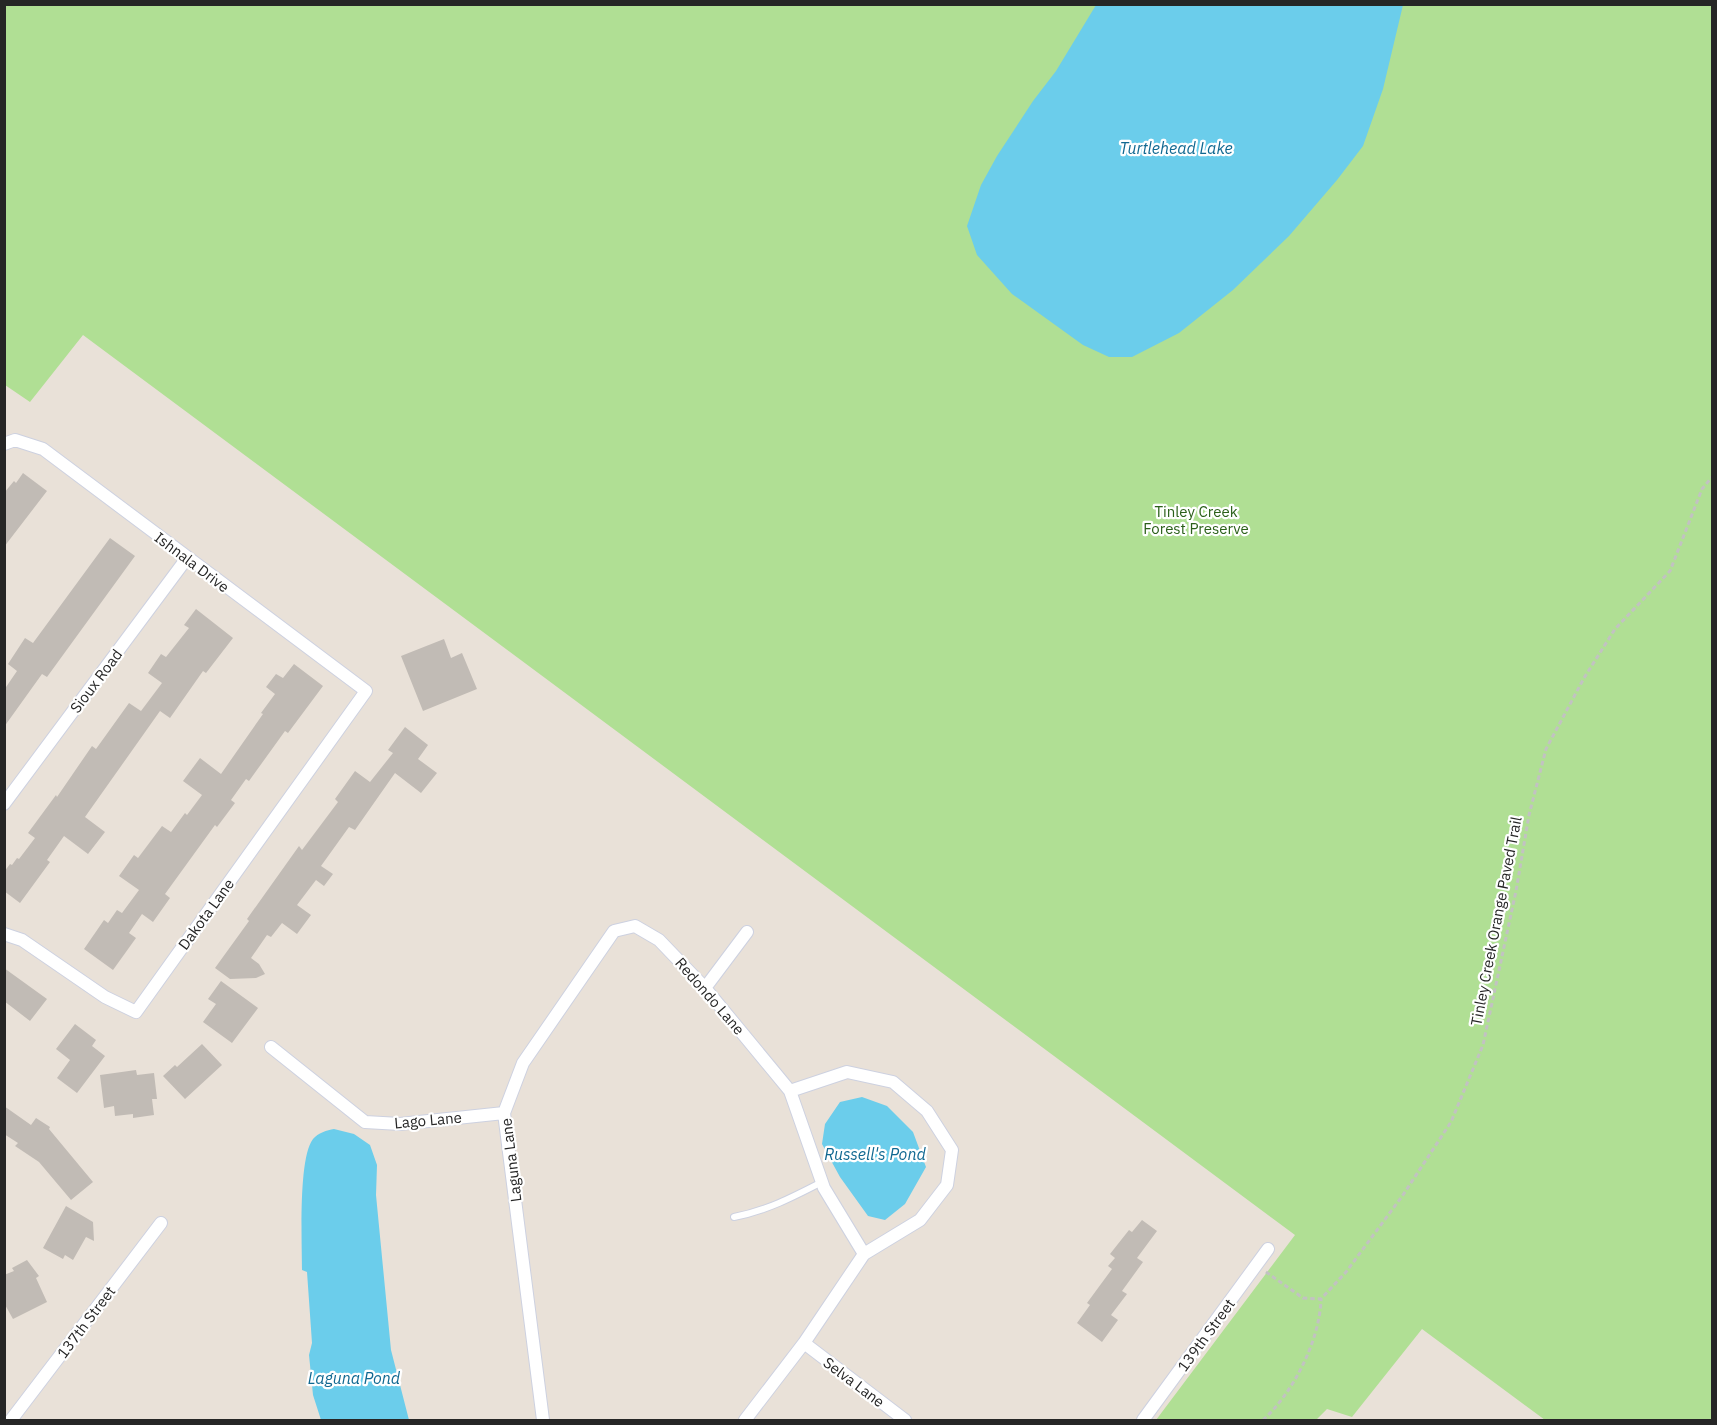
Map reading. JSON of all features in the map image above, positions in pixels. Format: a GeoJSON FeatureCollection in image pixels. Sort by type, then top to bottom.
{"type":"FeatureCollection","features":[{"type":"Feature","properties":{"kind":"street","name":"Ishnala Drive"},"geometry":{"type":"LineString","coordinates":[[10,442],[42,449],[366,691]]}},
{"type":"Feature","properties":{"kind":"street","name":"Sioux Road"},"geometry":{"type":"LineString","coordinates":[[4,804],[187,558]]}},
{"type":"Feature","properties":{"kind":"street","name":"Dakota Lane"},"geometry":{"type":"LineString","coordinates":[[4,934],[22,940],[105,997],[135,1012],[366,691]]}},
{"type":"Feature","properties":{"kind":"street","name":"Redondo Lane"},"geometry":{"type":"LineString","coordinates":[[614,931],[635,926],[659,940],[705,988],[790,1091],[822,1182],[864,1254]]}},
{"type":"Feature","properties":{"kind":"street","name":"Laguna Lane"},"geometry":{"type":"LineString","coordinates":[[543,1420],[504,1113],[523,1063],[614,931]]}},
{"type":"Feature","properties":{"kind":"street"},"geometry":{"type":"LineString","coordinates":[[705,988],[747,932]]}},
{"type":"Feature","properties":{"kind":"street","name":"Lago Lane"},"geometry":{"type":"LineString","coordinates":[[271,1047],[365,1122],[400,1124],[504,1113]]}},
{"type":"Feature","properties":{"kind":"street"},"geometry":{"type":"LineString","coordinates":[[745,1420],[804,1343],[864,1254],[920,1220],[947,1185],[951,1150],[927,1111],[893,1082],[847,1072],[790,1091]]}},
{"type":"Feature","properties":{"kind":"street","name":"137th Street"},"geometry":{"type":"LineString","coordinates":[[11,1420],[161,1222]]}},
{"type":"Feature","properties":{"kind":"street","name":"139th Street"},"geometry":{"type":"LineString","coordinates":[[1143,1420],[1268,1249]]}},
{"type":"Feature","properties":{"kind":"street","name":"Selva Lane"},"geometry":{"type":"LineString","coordinates":[[804,1343],[905,1420]]}},
{"type":"Feature","properties":{"kind":"lane"},"geometry":{"type":"LineString","coordinates":[[734,1217],[776,1206],[822,1182]]}},
{"type":"Feature","properties":{"kind":"path","name":"Tinley Creek Orange Paved Trail"},"geometry":{"type":"LineString","coordinates":[[1321,1299],[1346,1272],[1403,1195],[1451,1122],[1483,1045],[1516,891],[1529,815],[1546,749],[1584,678],[1615,629],[1670,571],[1702,489],[1713,477]]}},
{"type":"Feature","properties":{"kind":"path"},"geometry":{"type":"LineString","coordinates":[[1257,1266],[1303,1298],[1321,1299],[1321,1311],[1306,1358],[1282,1398],[1263,1420]]}},
{"type":"Feature","properties":{"kind":"green space","name":"Tinley Creek Forest Preserve"},"geometry":{"type":"Polygon","coordinates":[[[5,5],[1712,5],[1712,1420],[1545,1420],[1422,1329],[1352,1417],[1327,1409],[1316,1420],[1156,1420],[1295,1235],[83,335],[30,402],[5,385],[5,5]]]}},
{"type":"Feature","properties":{"kind":"water","name":"Turtlehead Lake"},"geometry":{"type":"Polygon","coordinates":[[[1096,5],[1403,5],[1383,89],[1363,146],[1337,180],[1289,236],[1233,290],[1179,333],[1132,357],[1109,357],[1083,345],[1012,294],[977,255],[967,226],[981,185],[997,156],[1056,71],[1096,5]]]}},
{"type":"Feature","properties":{"kind":"water","name":"Russell's Pond"},"geometry":{"type":"Polygon","coordinates":[[[862,1097],[887,1106],[913,1132],[926,1167],[905,1204],[885,1220],[868,1216],[840,1177],[822,1144],[825,1124],[840,1102],[862,1097]]]}},
{"type":"Feature","properties":{"kind":"water","name":"Laguna Pond"},"geometry":{"type":"Polygon","coordinates":[[[334,1129],[354,1134],[370,1145],[377,1165],[376,1195],[391,1350],[409,1420],[321,1420],[313,1395],[309,1355],[312,1343],[307,1272],[302,1270],[303,1182],[308,1149],[313,1139],[323,1132],[334,1129]]]}},
{"type":"Feature","properties":{"kind":"building"},"geometry":{"type":"Polygon","coordinates":[[[23,473],[47,491],[4,547],[4,493],[14,481],[16,483],[23,473]]]}},
{"type":"Feature","properties":{"kind":"building"},"geometry":{"type":"Polygon","coordinates":[[[110,538],[135,556],[47,677],[42,674],[4,727],[4,690],[17,671],[8,664],[25,638],[33,643],[110,538]]]}},
{"type":"Feature","properties":{"kind":"building"},"geometry":{"type":"Polygon","coordinates":[[[196,609],[233,638],[206,673],[203,671],[170,718],[160,711],[85,817],[105,832],[88,854],[64,836],[47,860],[50,862],[20,903],[4,891],[4,872],[10,864],[12,865],[17,858],[19,859],[35,838],[28,833],[56,795],[57,797],[92,746],[96,749],[129,703],[141,711],[162,683],[148,673],[161,654],[166,657],[189,628],[184,625],[196,609]]]}},
{"type":"Feature","properties":{"kind":"building"},"geometry":{"type":"Polygon","coordinates":[[[444,639],[451,658],[462,653],[477,689],[423,711],[401,656],[444,639]]]}},
{"type":"Feature","properties":{"kind":"building"},"geometry":{"type":"Polygon","coordinates":[[[294,664],[323,686],[288,733],[285,731],[249,781],[246,779],[231,800],[235,803],[217,827],[215,825],[165,894],[170,898],[153,922],[142,914],[129,933],[136,938],[113,970],[84,949],[104,920],[108,923],[117,910],[122,913],[139,890],[119,876],[134,855],[138,858],[162,826],[171,832],[202,795],[183,781],[200,758],[221,774],[275,694],[266,687],[276,674],[283,678],[294,664]]]}},
{"type":"Feature","properties":{"kind":"building"},"geometry":{"type":"Polygon","coordinates":[[[405,727],[428,745],[418,759],[437,773],[421,793],[395,773],[355,830],[349,827],[321,866],[333,874],[324,886],[316,880],[297,905],[311,915],[297,934],[282,923],[271,937],[267,935],[251,958],[259,964],[265,974],[256,978],[230,979],[215,968],[299,846],[302,850],[338,802],[335,799],[355,771],[370,782],[393,753],[388,750],[405,727]]]}},
{"type":"Feature","properties":{"kind":"building"},"geometry":{"type":"Polygon","coordinates":[[[4,968],[47,999],[30,1021],[4,1001],[4,968]]]}},
{"type":"Feature","properties":{"kind":"building"},"geometry":{"type":"Polygon","coordinates":[[[221,981],[258,1008],[232,1043],[203,1022],[216,1004],[208,999],[221,981]]]}},
{"type":"Feature","properties":{"kind":"building"},"geometry":{"type":"Polygon","coordinates":[[[75,1024],[96,1040],[92,1046],[105,1056],[77,1093],[57,1078],[70,1060],[56,1049],[75,1024]]]}},
{"type":"Feature","properties":{"kind":"building"},"geometry":{"type":"Polygon","coordinates":[[[202,1044],[222,1065],[185,1099],[163,1076],[175,1065],[177,1067],[202,1044]]]}},
{"type":"Feature","properties":{"kind":"building"},"geometry":{"type":"Polygon","coordinates":[[[136,1070],[137,1075],[154,1073],[157,1099],[152,1099],[154,1115],[133,1118],[133,1114],[115,1116],[114,1106],[104,1108],[100,1075],[136,1070]]]}},
{"type":"Feature","properties":{"kind":"building"},"geometry":{"type":"Polygon","coordinates":[[[4,1106],[31,1125],[36,1118],[50,1127],[49,1129],[93,1182],[71,1200],[39,1162],[15,1146],[18,1143],[4,1134],[4,1106]]]}},
{"type":"Feature","properties":{"kind":"building"},"geometry":{"type":"Polygon","coordinates":[[[66,1206],[93,1222],[94,1241],[86,1237],[73,1260],[65,1255],[63,1259],[43,1248],[66,1206]]]}},
{"type":"Feature","properties":{"kind":"building"},"geometry":{"type":"Polygon","coordinates":[[[1142,1220],[1157,1231],[1137,1258],[1143,1262],[1122,1291],[1127,1294],[1111,1315],[1118,1320],[1102,1342],[1077,1323],[1090,1305],[1087,1303],[1112,1269],[1108,1266],[1115,1258],[1110,1254],[1129,1230],[1132,1232],[1142,1220]]]}},
{"type":"Feature","properties":{"kind":"building"},"geometry":{"type":"Polygon","coordinates":[[[27,1260],[39,1276],[36,1278],[47,1302],[13,1319],[4,1303],[4,1275],[14,1271],[12,1268],[27,1260]]]}}]}
